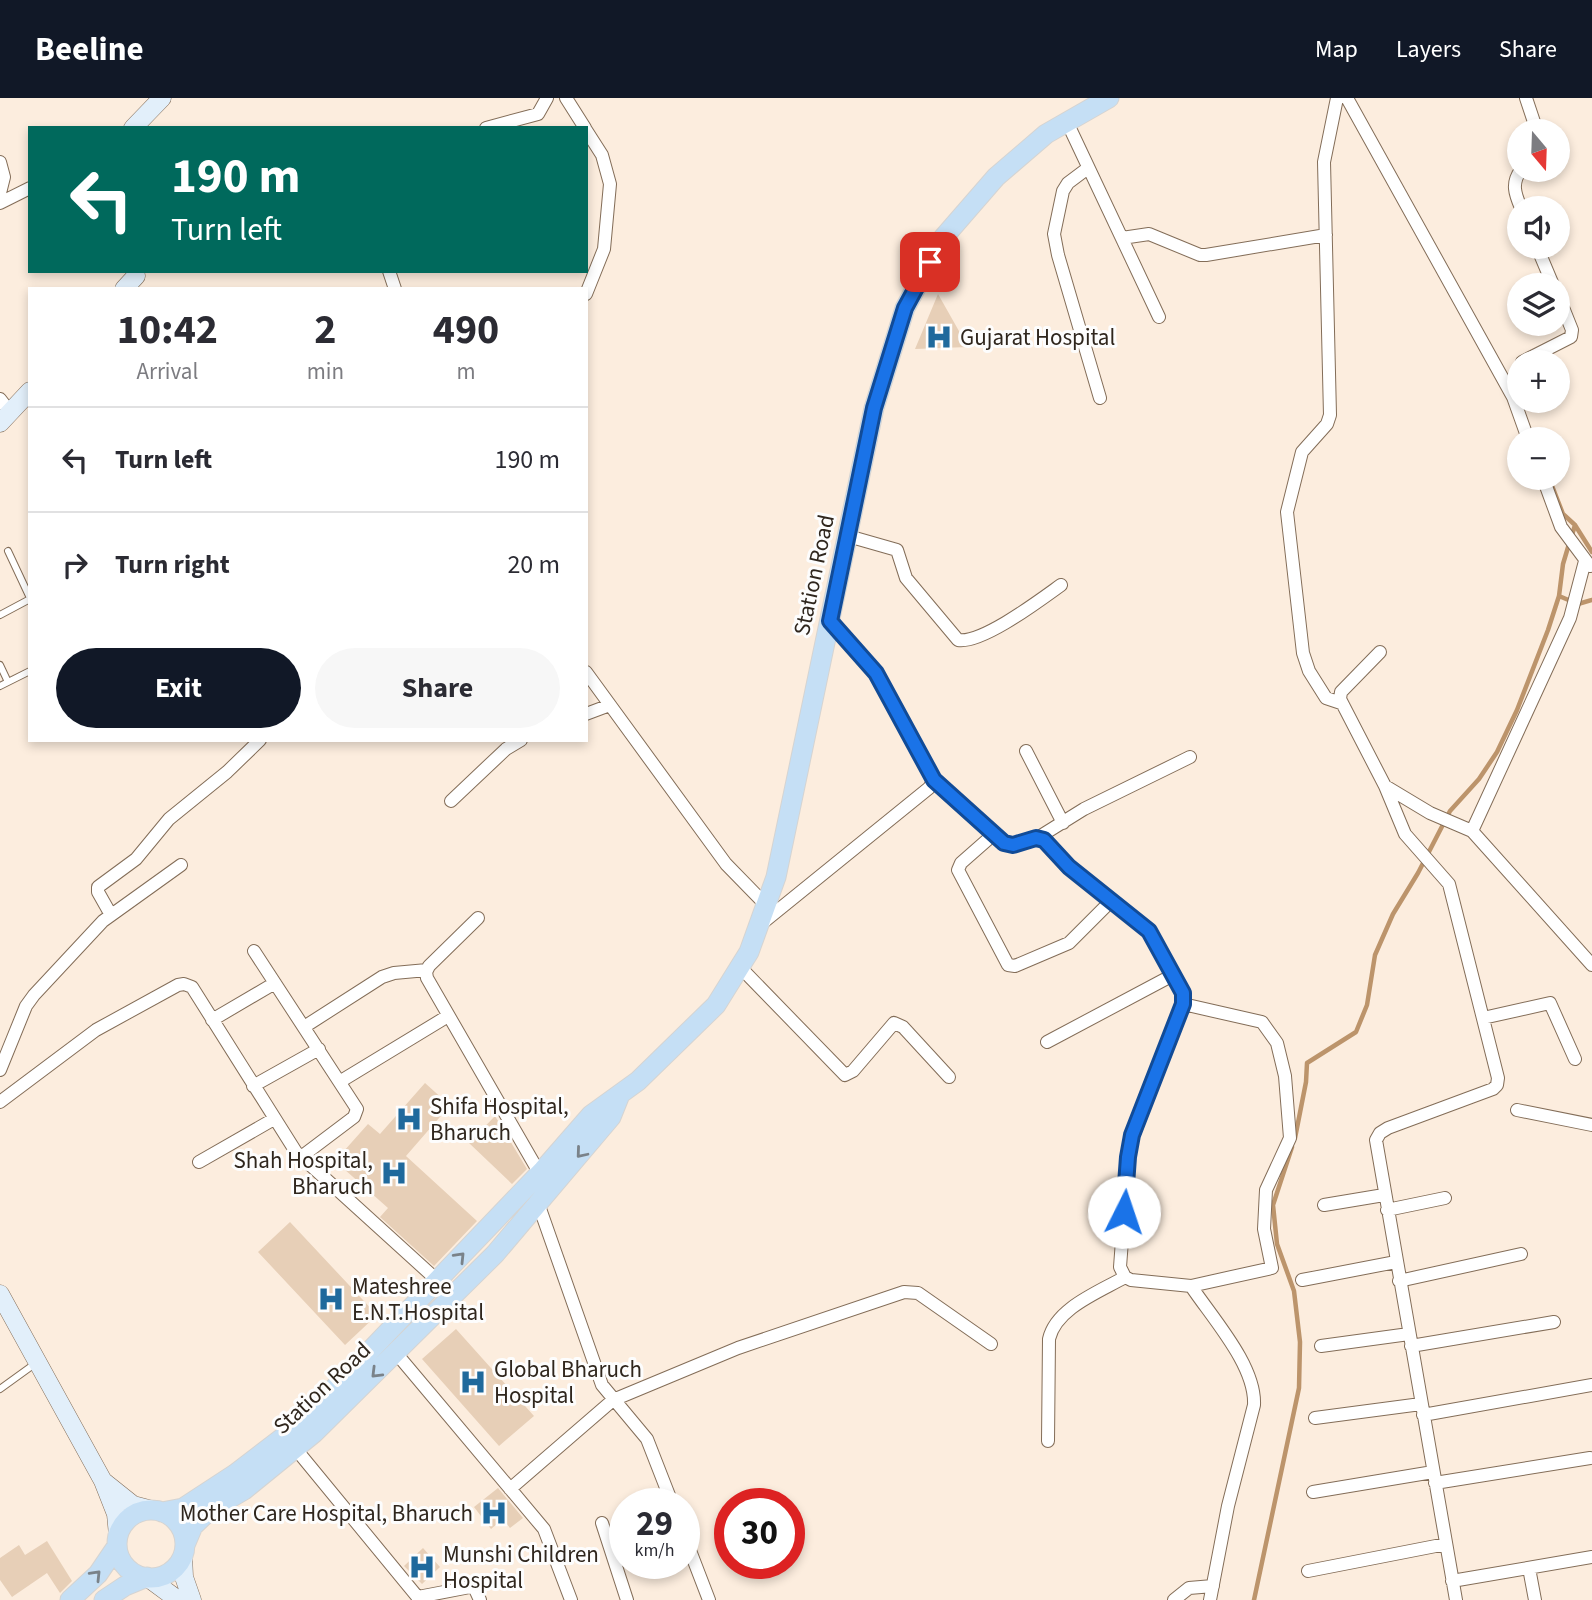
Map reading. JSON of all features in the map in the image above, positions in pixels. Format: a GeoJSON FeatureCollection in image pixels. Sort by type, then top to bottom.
{"type":"FeatureCollection","features":[{"type":"Feature","properties":{"kind":"main road","name":"Station Road"},"geometry":{"type":"LineString","coordinates":[[184,1550],[193,1526],[211,1510],[244,1490],[314,1433],[495,1254],[530,1197],[540,1174],[591,1115],[638,1081],[716,1004],[740,967],[749,951],[776,877],[874,408],[905,308],[943,239],[996,177],[1046,134],[1109,98]]}},
{"type":"Feature","properties":{"kind":"main road","name":"Station Road"},"geometry":{"type":"LineString","coordinates":[[157,1511],[183,1508],[235,1474],[299,1425],[438,1281],[530,1197],[611,1117],[618,1097]]}},
{"type":"Feature","properties":{"kind":"main road"},"geometry":{"type":"LineString","coordinates":[[70,1600],[98,1574],[118,1541],[123,1524],[132,1516],[157,1511],[179,1525],[184,1534],[184,1550],[170,1572],[159,1577],[147,1577],[136,1574],[127,1567],[120,1558],[118,1541]]}},
{"type":"Feature","properties":{"kind":"main road"},"geometry":{"type":"LineString","coordinates":[[104,1600],[125,1586],[147,1577]]}},
{"type":"Feature","properties":{"kind":"street"},"geometry":{"type":"LineString","coordinates":[[135,126],[162,98]]}},
{"type":"Feature","properties":{"kind":"street"},"geometry":{"type":"LineString","coordinates":[[493,126],[538,114],[547,98]]}},
{"type":"Feature","properties":{"kind":"street"},"geometry":{"type":"LineString","coordinates":[[566,98],[584,126]]}},
{"type":"Feature","properties":{"kind":"street"},"geometry":{"type":"LineString","coordinates":[[1337,98],[1325,154],[1331,415],[1327,424],[1302,452],[1287,512],[1305,662],[1326,698],[1341,703]]}},
{"type":"Feature","properties":{"kind":"street"},"geometry":{"type":"LineString","coordinates":[[1347,98],[1513,397],[1524,427]]}},
{"type":"Feature","properties":{"kind":"street"},"geometry":{"type":"LineString","coordinates":[[1526,98],[1533,119]]}},
{"type":"Feature","properties":{"kind":"street"},"geometry":{"type":"LineString","coordinates":[[1066,122],[1159,317]]}},
{"type":"Feature","properties":{"kind":"street"},"geometry":{"type":"LineString","coordinates":[[588,132],[602,155],[610,184],[604,249],[588,289]]}},
{"type":"Feature","properties":{"kind":"street"},"geometry":{"type":"LineString","coordinates":[[0,162],[4,177],[0,194]]}},
{"type":"Feature","properties":{"kind":"street"},"geometry":{"type":"LineString","coordinates":[[1088,167],[1065,187],[1054,234],[1100,398]]}},
{"type":"Feature","properties":{"kind":"street"},"geometry":{"type":"LineString","coordinates":[[0,203],[28,189]]}},
{"type":"Feature","properties":{"kind":"street"},"geometry":{"type":"LineString","coordinates":[[1122,238],[1149,234],[1206,255],[1326,235]]}},
{"type":"Feature","properties":{"kind":"street"},"geometry":{"type":"LineString","coordinates":[[126,287],[136,276],[135,273]]}},
{"type":"Feature","properties":{"kind":"street"},"geometry":{"type":"LineString","coordinates":[[1546,350],[1571,337],[1570,325]]}},
{"type":"Feature","properties":{"kind":"street"},"geometry":{"type":"LineString","coordinates":[[1500,373],[1507,370]]}},
{"type":"Feature","properties":{"kind":"street"},"geometry":{"type":"LineString","coordinates":[[3,411],[28,392]]}},
{"type":"Feature","properties":{"kind":"street"},"geometry":{"type":"LineString","coordinates":[[1472,831],[1570,618],[1589,565],[1561,527],[1547,490]]}},
{"type":"Feature","properties":{"kind":"street"},"geometry":{"type":"LineString","coordinates":[[848,536],[897,550],[906,578],[958,640],[971,640],[1001,625],[1061,586]]}},
{"type":"Feature","properties":{"kind":"street"},"geometry":{"type":"LineString","coordinates":[[830,621],[876,673],[934,780],[1004,843],[1010,845],[1039,838],[1063,822],[1190,757]]}},
{"type":"Feature","properties":{"kind":"street"},"geometry":{"type":"LineString","coordinates":[[1380,652],[1341,692],[1341,703],[1385,786],[1405,834],[1443,874],[1451,889],[1498,1078],[1493,1089],[1388,1128],[1380,1133],[1376,1140],[1456,1600]]}},
{"type":"Feature","properties":{"kind":"street"},"geometry":{"type":"LineString","coordinates":[[588,675],[726,864],[766,905]]}},
{"type":"Feature","properties":{"kind":"street"},"geometry":{"type":"LineString","coordinates":[[588,714],[610,705]]}},
{"type":"Feature","properties":{"kind":"street"},"geometry":{"type":"LineString","coordinates":[[111,915],[97,892],[100,884],[136,859],[169,819],[227,772],[258,742]]}},
{"type":"Feature","properties":{"kind":"street"},"geometry":{"type":"LineString","coordinates":[[451,801],[506,749],[518,742]]}},
{"type":"Feature","properties":{"kind":"street"},"geometry":{"type":"LineString","coordinates":[[1026,751],[1063,822]]}},
{"type":"Feature","properties":{"kind":"street"},"geometry":{"type":"LineString","coordinates":[[758,927],[929,788],[934,780]]}},
{"type":"Feature","properties":{"kind":"street"},"geometry":{"type":"LineString","coordinates":[[1385,786],[1430,813],[1472,831],[1592,965]]}},
{"type":"Feature","properties":{"kind":"street"},"geometry":{"type":"LineString","coordinates":[[994,834],[961,863],[958,870],[1008,965],[1015,966],[1069,943],[1111,901]]}},
{"type":"Feature","properties":{"kind":"street"},"geometry":{"type":"LineString","coordinates":[[1039,838],[1069,867],[1149,931],[1183,993],[1183,1004],[1129,1147],[1120,1267],[1125,1277],[1131,1280],[1191,1286],[1272,1268],[1264,1230],[1266,1189],[1290,1138],[1285,1076],[1277,1043],[1262,1022],[1183,1004]]}},
{"type":"Feature","properties":{"kind":"street"},"geometry":{"type":"LineString","coordinates":[[0,1070],[30,1000],[111,915],[181,864]]}},
{"type":"Feature","properties":{"kind":"street"},"geometry":{"type":"LineString","coordinates":[[304,1027],[382,977],[394,973],[427,970],[478,918]]}},
{"type":"Feature","properties":{"kind":"street"},"geometry":{"type":"LineString","coordinates":[[254,951],[356,1105],[356,1113],[301,1157]]}},
{"type":"Feature","properties":{"kind":"street"},"geometry":{"type":"LineString","coordinates":[[740,967],[845,1075],[853,1071],[894,1023],[903,1027],[949,1077]]}},
{"type":"Feature","properties":{"kind":"street"},"geometry":{"type":"LineString","coordinates":[[427,970],[429,984],[540,1174]]}},
{"type":"Feature","properties":{"kind":"street"},"geometry":{"type":"LineString","coordinates":[[1048,1042],[1173,975]]}},
{"type":"Feature","properties":{"kind":"street"},"geometry":{"type":"LineString","coordinates":[[212,1020],[275,983]]}},
{"type":"Feature","properties":{"kind":"street"},"geometry":{"type":"LineString","coordinates":[[0,1102],[96,1030],[178,985],[192,987],[292,1147],[438,1281]]}},
{"type":"Feature","properties":{"kind":"street"},"geometry":{"type":"LineString","coordinates":[[1483,1018],[1550,1003],[1575,1059]]}},
{"type":"Feature","properties":{"kind":"street"},"geometry":{"type":"LineString","coordinates":[[341,1082],[447,1016]]}},
{"type":"Feature","properties":{"kind":"street"},"geometry":{"type":"LineString","coordinates":[[253,1086],[319,1049]]}},
{"type":"Feature","properties":{"kind":"street"},"geometry":{"type":"LineString","coordinates":[[1517,1110],[1592,1125]]}},
{"type":"Feature","properties":{"kind":"street"},"geometry":{"type":"LineString","coordinates":[[199,1162],[274,1118]]}},
{"type":"Feature","properties":{"kind":"street"},"geometry":{"type":"LineString","coordinates":[[1324,1205],[1384,1195]]}},
{"type":"Feature","properties":{"kind":"street"},"geometry":{"type":"LineString","coordinates":[[530,1197],[602,1385],[647,1439],[666,1488]]}},
{"type":"Feature","properties":{"kind":"street"},"geometry":{"type":"LineString","coordinates":[[1387,1210],[1445,1198]]}},
{"type":"Feature","properties":{"kind":"street"},"geometry":{"type":"LineString","coordinates":[[1399,1281],[1521,1254]]}},
{"type":"Feature","properties":{"kind":"street"},"geometry":{"type":"LineString","coordinates":[[1302,1280],[1396,1262]]}},
{"type":"Feature","properties":{"kind":"street"},"geometry":{"type":"LineString","coordinates":[[1048,1441],[1051,1329],[1060,1316],[1125,1277]]}},
{"type":"Feature","properties":{"kind":"street"},"geometry":{"type":"LineString","coordinates":[[1191,1286],[1247,1367],[1254,1394],[1254,1405],[1228,1506],[1210,1600]]}},
{"type":"Feature","properties":{"kind":"street"},"geometry":{"type":"LineString","coordinates":[[510,1489],[613,1400],[738,1348],[904,1292],[918,1293],[991,1343]]}},
{"type":"Feature","properties":{"kind":"street"},"geometry":{"type":"LineString","coordinates":[[0,1294],[103,1481],[116,1514],[118,1541]]}},
{"type":"Feature","properties":{"kind":"street"},"geometry":{"type":"LineString","coordinates":[[1321,1346],[1410,1340],[1554,1322]]}},
{"type":"Feature","properties":{"kind":"street"},"geometry":{"type":"LineString","coordinates":[[396,1353],[546,1533],[571,1600]]}},
{"type":"Feature","properties":{"kind":"street"},"geometry":{"type":"LineString","coordinates":[[1315,1418],[1422,1409],[1592,1385]]}},
{"type":"Feature","properties":{"kind":"street"},"geometry":{"type":"LineString","coordinates":[[295,1448],[419,1598],[470,1587],[475,1589],[480,1600]]}},
{"type":"Feature","properties":{"kind":"street"},"geometry":{"type":"LineString","coordinates":[[1313,1492],[1590,1458]]}},
{"type":"Feature","properties":{"kind":"street"},"geometry":{"type":"LineString","coordinates":[[103,1481],[133,1505],[157,1511]]}},
{"type":"Feature","properties":{"kind":"street"},"geometry":{"type":"LineString","coordinates":[[602,1523],[626,1600]]}},
{"type":"Feature","properties":{"kind":"street"},"geometry":{"type":"LineString","coordinates":[[1308,1571],[1446,1544]]}},
{"type":"Feature","properties":{"kind":"street"},"geometry":{"type":"LineString","coordinates":[[184,1550],[184,1577],[192,1600]]}},
{"type":"Feature","properties":{"kind":"street"},"geometry":{"type":"LineString","coordinates":[[1452,1581],[1592,1557]]}},
{"type":"Feature","properties":{"kind":"street"},"geometry":{"type":"LineString","coordinates":[[1529,1568],[1535,1600]]}},
{"type":"Feature","properties":{"kind":"street"},"geometry":{"type":"LineString","coordinates":[[147,1577],[178,1600]]}},
{"type":"Feature","properties":{"kind":"street"},"geometry":{"type":"LineString","coordinates":[[700,1577],[709,1600]]}},
{"type":"Feature","properties":{"kind":"street"},"geometry":{"type":"LineString","coordinates":[[1174,1600],[1189,1588],[1213,1586]]}},
{"type":"Feature","properties":{"kind":"lane"},"geometry":{"type":"LineString","coordinates":[[8,551],[28,595]]}},
{"type":"Feature","properties":{"kind":"lane"},"geometry":{"type":"LineString","coordinates":[[0,615],[28,600]]}},
{"type":"Feature","properties":{"kind":"lane"},"geometry":{"type":"LineString","coordinates":[[0,665],[8,682]]}},
{"type":"Feature","properties":{"kind":"lane"},"geometry":{"type":"LineString","coordinates":[[0,686],[28,672]]}},
{"type":"Feature","properties":{"kind":"lane"},"geometry":{"type":"LineString","coordinates":[[0,1389],[37,1362]]}},
{"type":"Feature","properties":{"kind":"building"},"geometry":{"type":"Polygon","coordinates":[[[938,294],[968,347],[915,349],[938,294]]]}},
{"type":"Feature","properties":{"kind":"building"},"geometry":{"type":"Polygon","coordinates":[[[425,1083],[445,1101],[441,1105],[446,1110],[406,1156],[477,1221],[434,1266],[380,1217],[388,1208],[335,1161],[368,1124],[380,1134],[425,1083]]]}},
{"type":"Feature","properties":{"kind":"building"},"geometry":{"type":"Polygon","coordinates":[[[495,1116],[527,1169],[512,1184],[469,1143],[495,1116]]]}},
{"type":"Feature","properties":{"kind":"building"},"geometry":{"type":"Polygon","coordinates":[[[290,1222],[377,1315],[345,1345],[258,1252],[290,1222]]]}},
{"type":"Feature","properties":{"kind":"building"},"geometry":{"type":"Polygon","coordinates":[[[456,1329],[534,1416],[499,1446],[422,1359],[456,1329]]]}},
{"type":"Feature","properties":{"kind":"building"},"geometry":{"type":"Polygon","coordinates":[[[498,1488],[523,1518],[510,1528],[503,1519],[491,1529],[474,1507],[498,1488]]]}},
{"type":"Feature","properties":{"kind":"building"},"geometry":{"type":"Polygon","coordinates":[[[47,1541],[72,1581],[60,1593],[47,1573],[12,1597],[0,1580],[0,1558],[19,1545],[25,1555],[47,1541]]]}},
{"type":"Feature","properties":{"kind":"building"},"geometry":{"type":"Polygon","coordinates":[[[423,1548],[440,1567],[422,1584],[404,1566],[423,1548]]]}},
{"type":"Feature","properties":{"kind":"waterway"},"geometry":{"type":"LineString","coordinates":[[1554,490],[1563,514],[1575,525],[1592,552]]}},
{"type":"Feature","properties":{"kind":"waterway"},"geometry":{"type":"LineString","coordinates":[[1572,535],[1575,525]]}},
{"type":"Feature","properties":{"kind":"waterway"},"geometry":{"type":"LineString","coordinates":[[1295,1138],[1307,1063],[1356,1032],[1367,1005],[1375,955],[1393,914],[1450,811],[1479,779],[1497,752],[1517,710],[1559,596],[1563,564],[1569,544]]}},
{"type":"Feature","properties":{"kind":"waterway"},"geometry":{"type":"LineString","coordinates":[[1559,596],[1578,604],[1592,600]]}},
{"type":"Feature","properties":{"kind":"waterway"},"geometry":{"type":"LineString","coordinates":[[1254,1600],[1299,1388],[1300,1342],[1294,1291],[1277,1244],[1273,1205],[1292,1147]]}},
{"type":"Feature","properties":{"kind":"place","name":"Gujarat Hospital"},"geometry":{"type":"Point","coordinates":[939,337]}},
{"type":"Feature","properties":{"kind":"place","name":"Shifa Hospital, Bharuch"},"geometry":{"type":"Point","coordinates":[409,1119]}},
{"type":"Feature","properties":{"kind":"place","name":"Shah Hospital, Bharuch"},"geometry":{"type":"Point","coordinates":[394,1173]}},
{"type":"Feature","properties":{"kind":"place","name":"Mateshree E.N.T.Hospital"},"geometry":{"type":"Point","coordinates":[331,1299]}},
{"type":"Feature","properties":{"kind":"place","name":"Global Bharuch Hospital"},"geometry":{"type":"Point","coordinates":[473,1382]}},
{"type":"Feature","properties":{"kind":"place","name":"Mother Care Hospital, Bharuch"},"geometry":{"type":"Point","coordinates":[494,1513]}},
{"type":"Feature","properties":{"kind":"place","name":"Munshi Children Hospital"},"geometry":{"type":"Point","coordinates":[422,1567]}},
{"type":"Feature","properties":{"kind":"route"},"geometry":{"type":"LineString","coordinates":[[930,262],[905,308],[874,408],[830,621],[876,673],[934,780],[1007,845],[1036,838],[1044,840],[1069,867],[1149,931],[1183,993],[1183,1004],[1132,1135],[1124,1212]]}}]}
